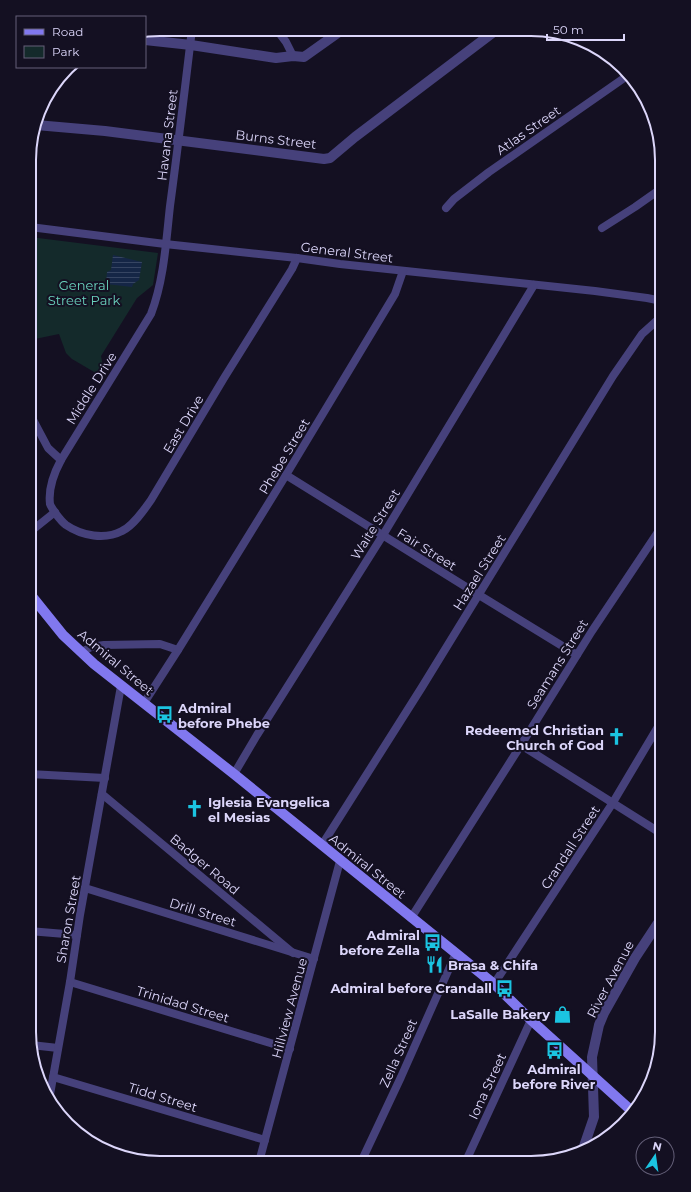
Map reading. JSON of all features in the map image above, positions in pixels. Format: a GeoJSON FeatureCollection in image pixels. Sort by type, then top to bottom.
{"type":"FeatureCollection","features":[{"type":"Feature","properties":{"kind":"main road","name":"Admiral Street"},"geometry":{"type":"LineString","coordinates":[[36,607],[94,664],[234,774],[494,984],[531,1020],[629,1108]]}},
{"type":"Feature","properties":{"kind":"street","name":"Havana Street"},"geometry":{"type":"LineString","coordinates":[[165,244],[192,36]]}},
{"type":"Feature","properties":{"kind":"street"},"geometry":{"type":"LineString","coordinates":[[282,36],[293,56]]}},
{"type":"Feature","properties":{"kind":"street"},"geometry":{"type":"LineString","coordinates":[[146,40],[191,45],[266,57],[276,58],[293,56],[304,58],[334,36]]}},
{"type":"Feature","properties":{"kind":"street","name":"Burns Street"},"geometry":{"type":"LineString","coordinates":[[41,125],[105,131],[324,159],[330,158],[355,137],[488,36]]}},
{"type":"Feature","properties":{"kind":"street","name":"Atlas Street"},"geometry":{"type":"LineString","coordinates":[[446,208],[454,199],[490,172],[624,78]]}},
{"type":"Feature","properties":{"kind":"street"},"geometry":{"type":"LineString","coordinates":[[602,228],[655,193]]}},
{"type":"Feature","properties":{"kind":"street","name":"General Street"},"geometry":{"type":"LineString","coordinates":[[36,228],[165,244],[655,300]]}},
{"type":"Feature","properties":{"kind":"street","name":"Middle Drive"},"geometry":{"type":"LineString","coordinates":[[55,512],[50,506],[49,492],[55,473],[61,460],[151,314],[160,283],[165,244]]}},
{"type":"Feature","properties":{"kind":"street","name":"East Drive"},"geometry":{"type":"LineString","coordinates":[[55,512],[67,525],[87,534],[98,536],[114,534],[122,531],[131,524],[151,500],[224,378],[292,269],[297,258]]}},
{"type":"Feature","properties":{"kind":"street","name":"Phebe Street"},"geometry":{"type":"LineString","coordinates":[[144,703],[286,475],[396,294],[403,271]]}},
{"type":"Feature","properties":{"kind":"street","name":"Waite Street"},"geometry":{"type":"LineString","coordinates":[[234,774],[383,535],[534,285]]}},
{"type":"Feature","properties":{"kind":"street","name":"Hazael Street"},"geometry":{"type":"LineString","coordinates":[[322,845],[422,687],[614,376],[642,334],[655,322]]}},
{"type":"Feature","properties":{"kind":"street"},"geometry":{"type":"LineString","coordinates":[[36,425],[48,448],[61,460]]}},
{"type":"Feature","properties":{"kind":"street","name":"Fair Street"},"geometry":{"type":"LineString","coordinates":[[286,475],[577,655]]}},
{"type":"Feature","properties":{"kind":"street"},"geometry":{"type":"LineString","coordinates":[[36,527],[55,512]]}},
{"type":"Feature","properties":{"kind":"street","name":"Seamans Street"},"geometry":{"type":"LineString","coordinates":[[412,918],[592,631],[655,536]]}},
{"type":"Feature","properties":{"kind":"street"},"geometry":{"type":"LineString","coordinates":[[82,652],[91,647],[104,645],[160,644],[178,650]]}},
{"type":"Feature","properties":{"kind":"street"},"geometry":{"type":"LineString","coordinates":[[36,774],[105,778],[121,686]]}},
{"type":"Feature","properties":{"kind":"street","name":"Crandall Street"},"geometry":{"type":"LineString","coordinates":[[494,984],[612,804],[655,732]]}},
{"type":"Feature","properties":{"kind":"street"},"geometry":{"type":"LineString","coordinates":[[521,745],[655,830]]}},
{"type":"Feature","properties":{"kind":"street","name":"Sharon Street"},"geometry":{"type":"LineString","coordinates":[[53,1077],[105,778]]}},
{"type":"Feature","properties":{"kind":"street","name":"Badger Road"},"geometry":{"type":"LineString","coordinates":[[102,794],[293,952]]}},
{"type":"Feature","properties":{"kind":"street","name":"Hillview Avenue"},"geometry":{"type":"LineString","coordinates":[[261,1156],[340,861]]}},
{"type":"Feature","properties":{"kind":"street","name":"Drill Street"},"geometry":{"type":"LineString","coordinates":[[85,888],[314,959]]}},
{"type":"Feature","properties":{"kind":"street","name":"River Avenue"},"geometry":{"type":"LineString","coordinates":[[585,1143],[594,1117],[592,1057],[599,1025],[604,1013],[635,958],[655,928]]}},
{"type":"Feature","properties":{"kind":"street"},"geometry":{"type":"LineString","coordinates":[[36,932],[77,935]]}},
{"type":"Feature","properties":{"kind":"street","name":"Zella Street"},"geometry":{"type":"LineString","coordinates":[[365,1156],[402,1077],[456,953]]}},
{"type":"Feature","properties":{"kind":"street","name":"Trinidad Street"},"geometry":{"type":"LineString","coordinates":[[70,982],[290,1049]]}},
{"type":"Feature","properties":{"kind":"street","name":"Iona Street"},"geometry":{"type":"LineString","coordinates":[[468,1156],[531,1020]]}},
{"type":"Feature","properties":{"kind":"street"},"geometry":{"type":"LineString","coordinates":[[37,1046],[58,1048]]}},
{"type":"Feature","properties":{"kind":"street"},"geometry":{"type":"LineString","coordinates":[[51,1090],[53,1077]]}},
{"type":"Feature","properties":{"kind":"street","name":"Tidd Street"},"geometry":{"type":"LineString","coordinates":[[53,1077],[265,1140]]}},
{"type":"Feature","properties":{"kind":"green space","name":"General Street Park"},"geometry":{"type":"Polygon","coordinates":[[[36,238],[158,253],[153,285],[137,298],[101,356],[104,371],[101,376],[72,359],[66,353],[59,334],[36,339],[36,238]]]}},
{"type":"Feature","properties":{"kind":"water"},"geometry":{"type":"Polygon","coordinates":[[[113,255],[142,262],[139,280],[133,284],[132,287],[106,284],[107,272],[111,270],[113,255]]]}},
{"type":"Feature","properties":{"kind":"place","name":"Admiral before Phebe"},"geometry":{"type":"Point","coordinates":[165,715]}},
{"type":"Feature","properties":{"kind":"place","name":"Redeemed Christian Church of God"},"geometry":{"type":"Point","coordinates":[617,737]}},
{"type":"Feature","properties":{"kind":"place","name":"Iglesia Evangelica el Mesias"},"geometry":{"type":"Point","coordinates":[195,809]}},
{"type":"Feature","properties":{"kind":"place","name":"Admiral before Zella"},"geometry":{"type":"Point","coordinates":[433,942]}},
{"type":"Feature","properties":{"kind":"place","name":"Brasa & Chifa"},"geometry":{"type":"Point","coordinates":[435,965]}},
{"type":"Feature","properties":{"kind":"place","name":"Admiral before Crandall"},"geometry":{"type":"Point","coordinates":[505,988]}},
{"type":"Feature","properties":{"kind":"place","name":"LaSalle Bakery"},"geometry":{"type":"Point","coordinates":[563,1014]}},
{"type":"Feature","properties":{"kind":"place","name":"Admiral before River"},"geometry":{"type":"Point","coordinates":[554,1050]}}]}
